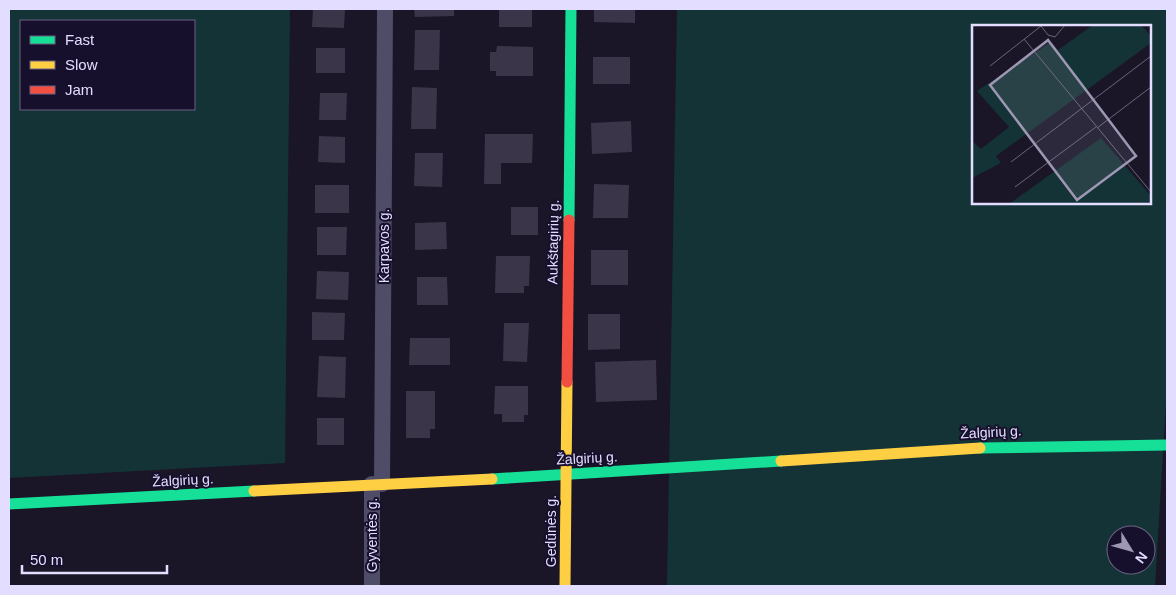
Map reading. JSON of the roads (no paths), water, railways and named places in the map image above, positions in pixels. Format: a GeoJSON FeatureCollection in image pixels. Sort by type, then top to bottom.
{"type":"FeatureCollection","features":[{"type":"Feature","properties":{"kind":"street","name":"Karpavos g."},"geometry":{"type":"LineString","coordinates":[[377,484],[385,9]]}},
{"type":"Feature","properties":{"kind":"street","name":"Aukštagirių g."},"geometry":{"type":"LineString","coordinates":[[566,475],[571,9]]}},
{"type":"Feature","properties":{"kind":"street","name":"Žalgirių g."},"geometry":{"type":"LineString","coordinates":[[9,504],[566,475],[1003,446],[1167,445]]}},
{"type":"Feature","properties":{"kind":"street","name":"Gedūnės g."},"geometry":{"type":"LineString","coordinates":[[566,475],[566,586]]}},
{"type":"Feature","properties":{"kind":"street","name":"Gyventės g."},"geometry":{"type":"LineString","coordinates":[[372,586],[377,484]]}}]}
